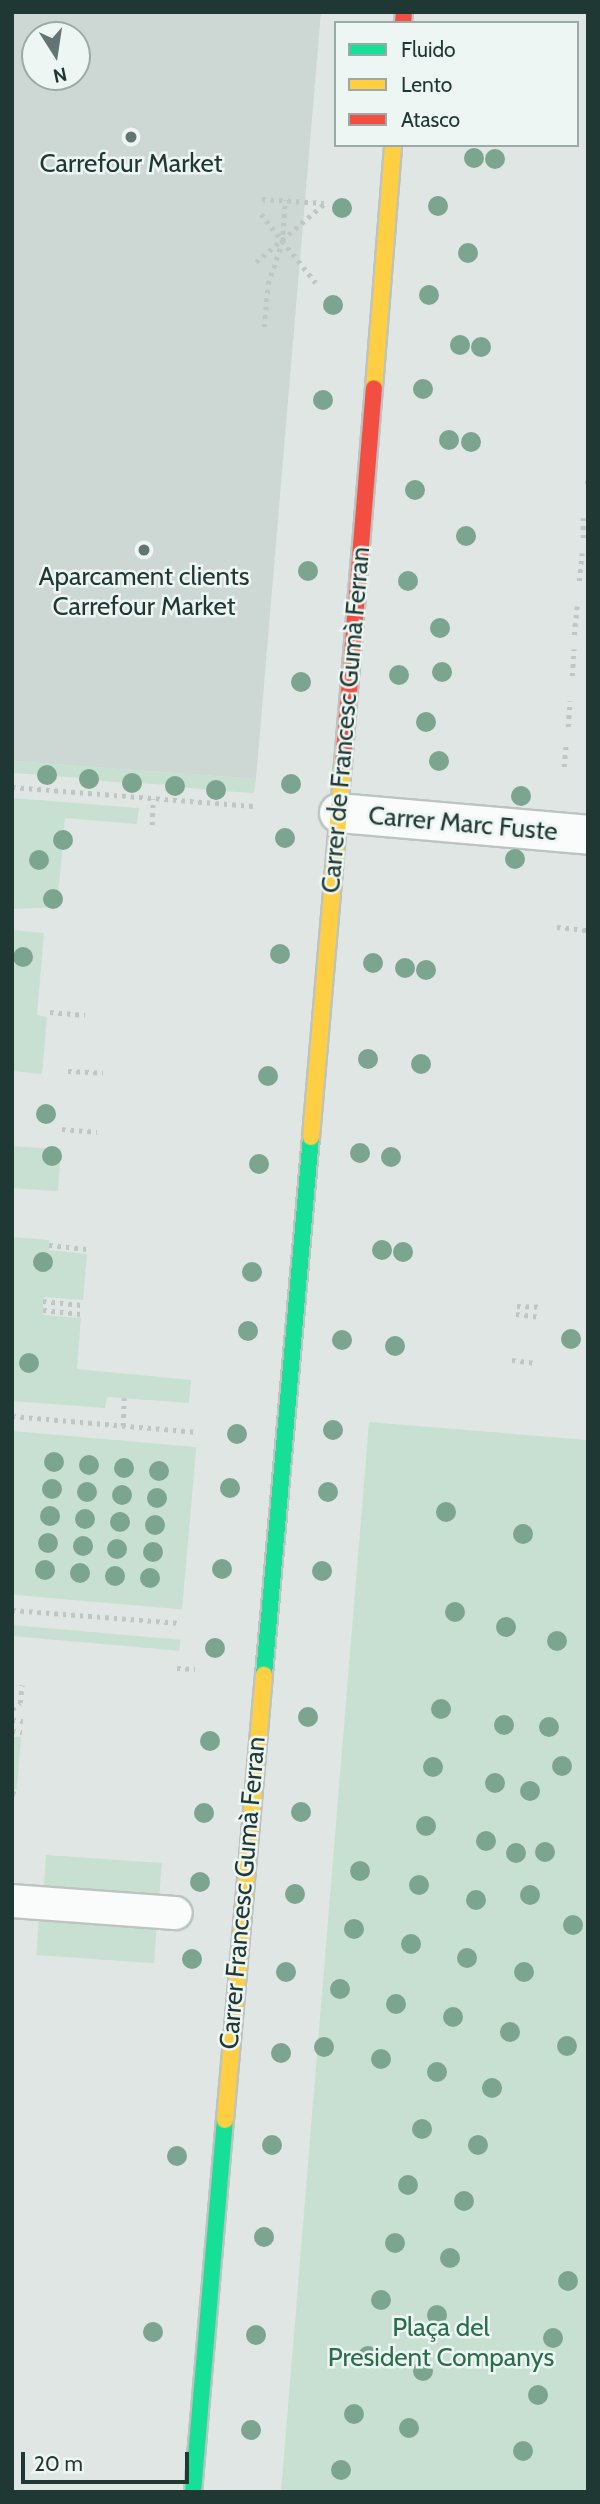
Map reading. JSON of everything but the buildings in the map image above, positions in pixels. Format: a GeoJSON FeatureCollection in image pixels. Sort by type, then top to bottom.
{"type":"FeatureCollection","features":[{"type":"Feature","properties":{"kind":"street","name":"Carrer de Francesc Gumà Ferran"},"geometry":{"type":"LineString","coordinates":[[297,1294],[393,147]]}},
{"type":"Feature","properties":{"kind":"street","name":"Carrer Marc Fuste"},"geometry":{"type":"LineString","coordinates":[[338,813],[588,835]]}},
{"type":"Feature","properties":{"kind":"street","name":"Carrer Francesc Gumà Ferran"},"geometry":{"type":"LineString","coordinates":[[193,2492],[297,1294]]}},
{"type":"Feature","properties":{"kind":"lane"},"geometry":{"type":"LineString","coordinates":[[12,1901],[176,1913]]}},
{"type":"Feature","properties":{"kind":"path"},"geometry":{"type":"LineString","coordinates":[[256,262],[282,243],[326,203],[262,199]]}},
{"type":"Feature","properties":{"kind":"path"},"geometry":{"type":"LineString","coordinates":[[264,327],[268,284],[282,243],[285,200]]}},
{"type":"Feature","properties":{"kind":"path"},"geometry":{"type":"LineString","coordinates":[[261,214],[316,283]]}},
{"type":"Feature","properties":{"kind":"path"},"geometry":{"type":"LineString","coordinates":[[587,484],[588,477]]}},
{"type":"Feature","properties":{"kind":"path"},"geometry":{"type":"LineString","coordinates":[[583,518],[583,538]]}},
{"type":"Feature","properties":{"kind":"path"},"geometry":{"type":"LineString","coordinates":[[579,581],[582,553]]}},
{"type":"Feature","properties":{"kind":"path"},"geometry":{"type":"LineString","coordinates":[[574,635],[577,606]]}},
{"type":"Feature","properties":{"kind":"path"},"geometry":{"type":"LineString","coordinates":[[572,676],[574,649]]}},
{"type":"Feature","properties":{"kind":"path"},"geometry":{"type":"LineString","coordinates":[[568,727],[570,701]]}},
{"type":"Feature","properties":{"kind":"path"},"geometry":{"type":"LineString","coordinates":[[564,767],[566,743]]}},
{"type":"Feature","properties":{"kind":"path"},"geometry":{"type":"LineString","coordinates":[[12,787],[253,806]]}},
{"type":"Feature","properties":{"kind":"path"},"geometry":{"type":"LineString","coordinates":[[152,825],[153,799]]}},
{"type":"Feature","properties":{"kind":"path"},"geometry":{"type":"LineString","coordinates":[[557,927],[588,930]]}},
{"type":"Feature","properties":{"kind":"path"},"geometry":{"type":"LineString","coordinates":[[50,1012],[85,1015]]}},
{"type":"Feature","properties":{"kind":"path"},"geometry":{"type":"LineString","coordinates":[[68,1071],[103,1073]]}},
{"type":"Feature","properties":{"kind":"path"},"geometry":{"type":"LineString","coordinates":[[62,1129],[97,1132]]}},
{"type":"Feature","properties":{"kind":"path"},"geometry":{"type":"LineString","coordinates":[[49,1245],[88,1249]]}},
{"type":"Feature","properties":{"kind":"path"},"geometry":{"type":"LineString","coordinates":[[43,1301],[82,1305]]}},
{"type":"Feature","properties":{"kind":"path"},"geometry":{"type":"LineString","coordinates":[[517,1306],[540,1307]]}},
{"type":"Feature","properties":{"kind":"path"},"geometry":{"type":"LineString","coordinates":[[43,1310],[81,1314]]}},
{"type":"Feature","properties":{"kind":"path"},"geometry":{"type":"LineString","coordinates":[[516,1314],[539,1317]]}},
{"type":"Feature","properties":{"kind":"path"},"geometry":{"type":"LineString","coordinates":[[512,1360],[536,1363]]}},
{"type":"Feature","properties":{"kind":"path"},"geometry":{"type":"LineString","coordinates":[[123,1426],[124,1398]]}},
{"type":"Feature","properties":{"kind":"path"},"geometry":{"type":"LineString","coordinates":[[12,1416],[197,1432]]}},
{"type":"Feature","properties":{"kind":"path"},"geometry":{"type":"LineString","coordinates":[[12,1610],[181,1623]]}},
{"type":"Feature","properties":{"kind":"path"},"geometry":{"type":"LineString","coordinates":[[177,1668],[195,1669]]}},
{"type":"Feature","properties":{"kind":"path"},"geometry":{"type":"LineString","coordinates":[[12,1709],[20,1703],[22,1685]]}},
{"type":"Feature","properties":{"kind":"path"},"geometry":{"type":"LineString","coordinates":[[12,1720],[23,1721]]}},
{"type":"Feature","properties":{"kind":"path"},"geometry":{"type":"LineString","coordinates":[[12,1731],[22,1732]]}},
{"type":"Feature","properties":{"kind":"shaded area","name":"Aparcament clients Carrefour Market"},"geometry":{"type":"Polygon","coordinates":[[[12,12],[321,12],[256,779],[12,761],[12,12]]]}},
{"type":"Feature","properties":{"kind":"green space"},"geometry":{"type":"Polygon","coordinates":[[[12,761],[256,779],[254,793],[221,791],[220,794],[212,793],[211,790],[180,787],[179,791],[170,790],[169,785],[137,783],[136,787],[127,787],[127,783],[93,780],[93,784],[84,783],[84,778],[51,776],[50,780],[44,779],[43,775],[12,773],[12,761]]]}},
{"type":"Feature","properties":{"kind":"green space"},"geometry":{"type":"Polygon","coordinates":[[[12,798],[139,808],[137,824],[65,818],[57,907],[12,909],[12,798]]]}},
{"type":"Feature","properties":{"kind":"green space"},"geometry":{"type":"Polygon","coordinates":[[[12,930],[44,933],[37,1015],[47,1017],[42,1074],[12,1071],[12,930]]]}},
{"type":"Feature","properties":{"kind":"green space"},"geometry":{"type":"Polygon","coordinates":[[[12,1146],[61,1149],[58,1191],[12,1188],[12,1146]]]}},
{"type":"Feature","properties":{"kind":"green space"},"geometry":{"type":"Polygon","coordinates":[[[12,1237],[49,1240],[49,1250],[87,1254],[83,1300],[44,1297],[43,1301],[43,1315],[81,1318],[77,1369],[191,1380],[189,1403],[107,1397],[105,1408],[12,1401],[12,1237]]]}},
{"type":"Feature","properties":{"kind":"green space","name":"Plaça del President Companys"},"geometry":{"type":"Polygon","coordinates":[[[369,1422],[588,1440],[588,2492],[281,2492],[369,1422]]]}},
{"type":"Feature","properties":{"kind":"green space"},"geometry":{"type":"Polygon","coordinates":[[[12,1431],[196,1447],[182,1610],[12,1595],[12,1431]]]}},
{"type":"Feature","properties":{"kind":"green space"},"geometry":{"type":"Polygon","coordinates":[[[12,1625],[180,1640],[179,1651],[12,1636],[12,1625]]]}},
{"type":"Feature","properties":{"kind":"green space"},"geometry":{"type":"Polygon","coordinates":[[[12,1737],[21,1737],[17,1789],[12,1789],[12,1737]]]}},
{"type":"Feature","properties":{"kind":"green space"},"geometry":{"type":"Polygon","coordinates":[[[46,1855],[162,1863],[159,1898],[44,1890],[46,1855]]]}},
{"type":"Feature","properties":{"kind":"green space"},"geometry":{"type":"Polygon","coordinates":[[[39,1917],[157,1925],[154,1963],[36,1955],[39,1917]]]}},
{"type":"Feature","properties":{"kind":"traffic: fast"},"geometry":{"type":"LineString","coordinates":[[264,1675],[311,1137]]}},
{"type":"Feature","properties":{"kind":"traffic: fast"},"geometry":{"type":"LineString","coordinates":[[193,2492],[225,2120]]}},
{"type":"Feature","properties":{"kind":"traffic: slow"},"geometry":{"type":"LineString","coordinates":[[374,388],[393,147]]}},
{"type":"Feature","properties":{"kind":"traffic: slow"},"geometry":{"type":"LineString","coordinates":[[311,1137],[343,764]]}},
{"type":"Feature","properties":{"kind":"traffic: slow"},"geometry":{"type":"LineString","coordinates":[[225,2120],[264,1675]]}},
{"type":"Feature","properties":{"kind":"traffic: jam"},"geometry":{"type":"LineString","coordinates":[[403,21],[404,12]]}},
{"type":"Feature","properties":{"kind":"traffic: jam"},"geometry":{"type":"LineString","coordinates":[[343,764],[374,388]]}},
{"type":"Feature","properties":{"kind":"place","name":"Carrefour Market"},"geometry":{"type":"Point","coordinates":[131,137]}},
{"type":"Feature","properties":{"kind":"place","name":"Aparcament clients Carrefour Market"},"geometry":{"type":"Point","coordinates":[144,550]}}]}
